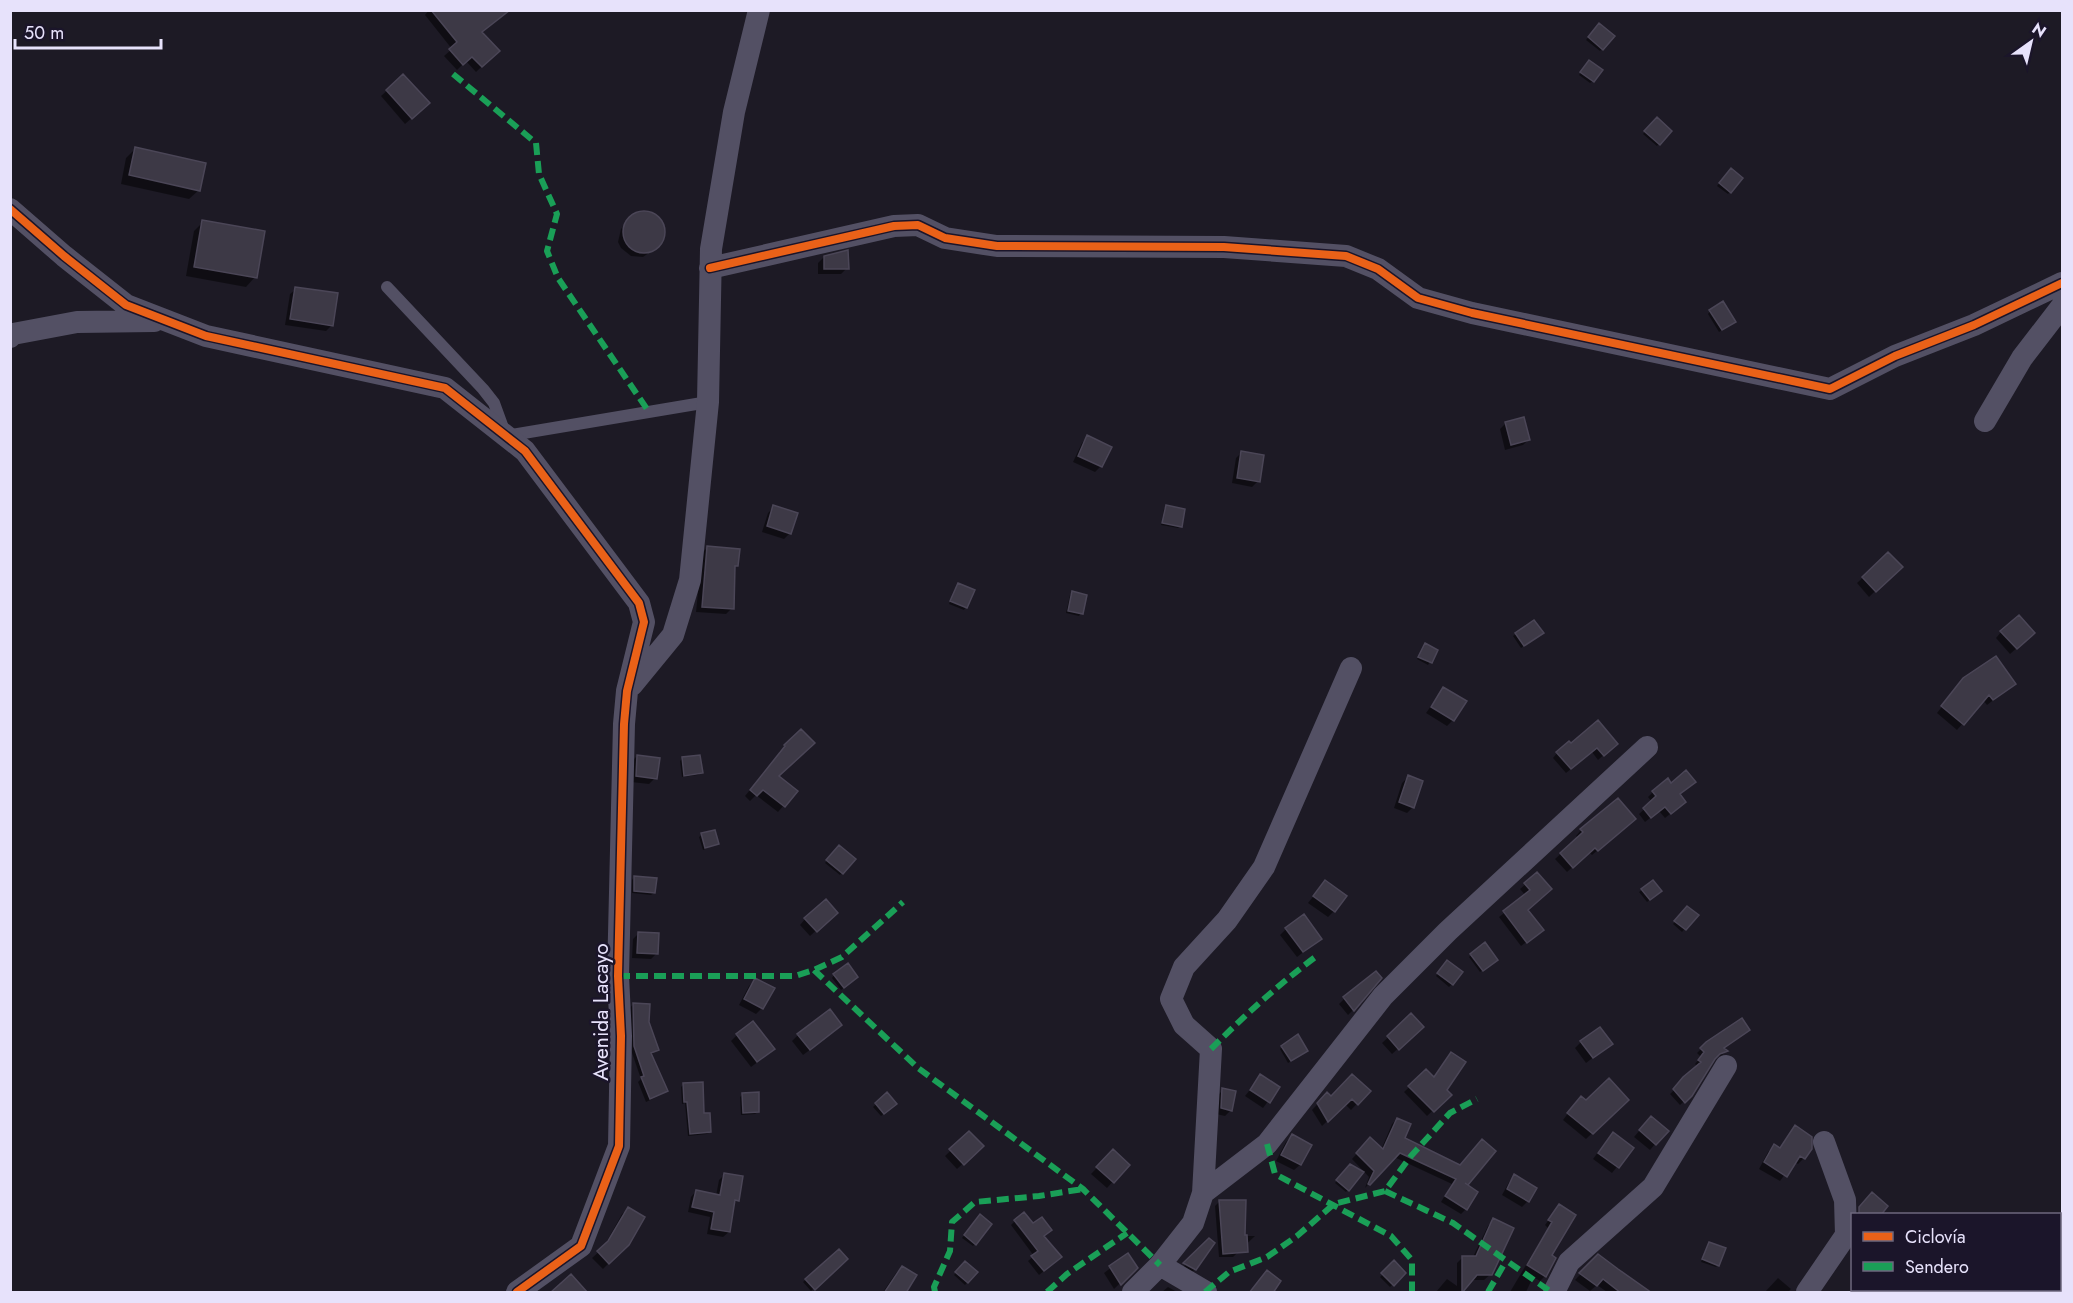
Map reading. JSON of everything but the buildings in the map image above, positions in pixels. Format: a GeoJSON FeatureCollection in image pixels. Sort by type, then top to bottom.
{"type":"FeatureCollection","features":[{"type":"Feature","properties":{"kind":"street"},"geometry":{"type":"LineString","coordinates":[[627,691],[673,635],[690,580],[708,402],[711,249],[734,112],[759,10]]}},
{"type":"Feature","properties":{"kind":"street","name":"Avenida Lacayo"},"geometry":{"type":"LineString","coordinates":[[10,209],[126,305],[206,336],[446,388],[525,451],[639,603],[644,622],[627,691],[624,723],[618,975],[621,1036],[619,1146],[581,1246],[517,1293]]}},
{"type":"Feature","properties":{"kind":"street"},"geometry":{"type":"LineString","coordinates":[[710,268],[894,226],[918,225],[945,238],[997,246],[1224,247],[1346,256],[1378,269],[1418,298],[1472,313],[1830,389],[1895,356],[1974,325],[2062,283]]}},
{"type":"Feature","properties":{"kind":"street"},"geometry":{"type":"LineString","coordinates":[[1985,421],[2022,358],[2062,306]]}},
{"type":"Feature","properties":{"kind":"street"},"geometry":{"type":"LineString","coordinates":[[10,337],[13,334],[77,322],[167,321]]}},
{"type":"Feature","properties":{"kind":"street"},"geometry":{"type":"LineString","coordinates":[[1133,1293],[1160,1265],[1192,1223],[1203,1193],[1211,1049],[1184,1024],[1172,999],[1184,967],[1227,920],[1264,867],[1351,668]]}},
{"type":"Feature","properties":{"kind":"street"},"geometry":{"type":"LineString","coordinates":[[1203,1193],[1267,1144],[1383,996],[1448,931],[1647,747]]}},
{"type":"Feature","properties":{"kind":"street"},"geometry":{"type":"LineString","coordinates":[[1554,1293],[1569,1262],[1653,1187],[1726,1066]]}},
{"type":"Feature","properties":{"kind":"street"},"geometry":{"type":"LineString","coordinates":[[1807,1293],[1845,1235],[1845,1200],[1824,1142]]}},
{"type":"Feature","properties":{"kind":"street"},"geometry":{"type":"LineString","coordinates":[[1160,1265],[1206,1293]]}},
{"type":"Feature","properties":{"kind":"lane"},"geometry":{"type":"LineString","coordinates":[[387,287],[483,389],[494,403],[506,436],[708,402]]}},
{"type":"Feature","properties":{"kind":"marked path"},"geometry":{"type":"LineString","coordinates":[[453,74],[536,143],[539,174],[557,214],[547,251],[558,278],[649,412]]}},
{"type":"Feature","properties":{"kind":"marked path"},"geometry":{"type":"LineString","coordinates":[[618,976],[795,976],[842,957],[903,902]]}},
{"type":"Feature","properties":{"kind":"marked path"},"geometry":{"type":"LineString","coordinates":[[1211,1049],[1263,1000],[1318,955]]}},
{"type":"Feature","properties":{"kind":"marked path"},"geometry":{"type":"LineString","coordinates":[[814,970],[918,1068],[1083,1189],[1160,1265]]}},
{"type":"Feature","properties":{"kind":"marked path"},"geometry":{"type":"LineString","coordinates":[[1205,1292],[1229,1272],[1267,1257],[1297,1236],[1334,1204],[1385,1191],[1411,1156],[1450,1113],[1477,1099]]}},
{"type":"Feature","properties":{"kind":"marked path"},"geometry":{"type":"LineString","coordinates":[[1267,1144],[1275,1174],[1391,1236],[1412,1260],[1412,1292]]}},
{"type":"Feature","properties":{"kind":"marked path"},"geometry":{"type":"LineString","coordinates":[[935,1292],[934,1287],[950,1251],[952,1222],[975,1202],[1083,1189]]}},
{"type":"Feature","properties":{"kind":"marked path"},"geometry":{"type":"LineString","coordinates":[[1385,1191],[1453,1223],[1551,1292]]}},
{"type":"Feature","properties":{"kind":"marked path"},"geometry":{"type":"LineString","coordinates":[[1047,1292],[1067,1274],[1127,1233]]}},
{"type":"Feature","properties":{"kind":"marked path"},"geometry":{"type":"LineString","coordinates":[[1488,1292],[1506,1261]]}},
{"type":"Feature","properties":{"kind":"cycle path"},"geometry":{"type":"LineString","coordinates":[[10,209],[126,305],[206,336],[445,388],[525,451],[639,603],[644,622],[627,691],[624,724],[618,976],[621,1036],[619,1146],[581,1246],[517,1292]]}},
{"type":"Feature","properties":{"kind":"cycle path"},"geometry":{"type":"LineString","coordinates":[[710,268],[894,226],[918,225],[945,238],[997,246],[1224,247],[1346,256],[1378,269],[1418,298],[1472,313],[1830,389],[1895,356],[1974,325],[2062,283]]}}]}
